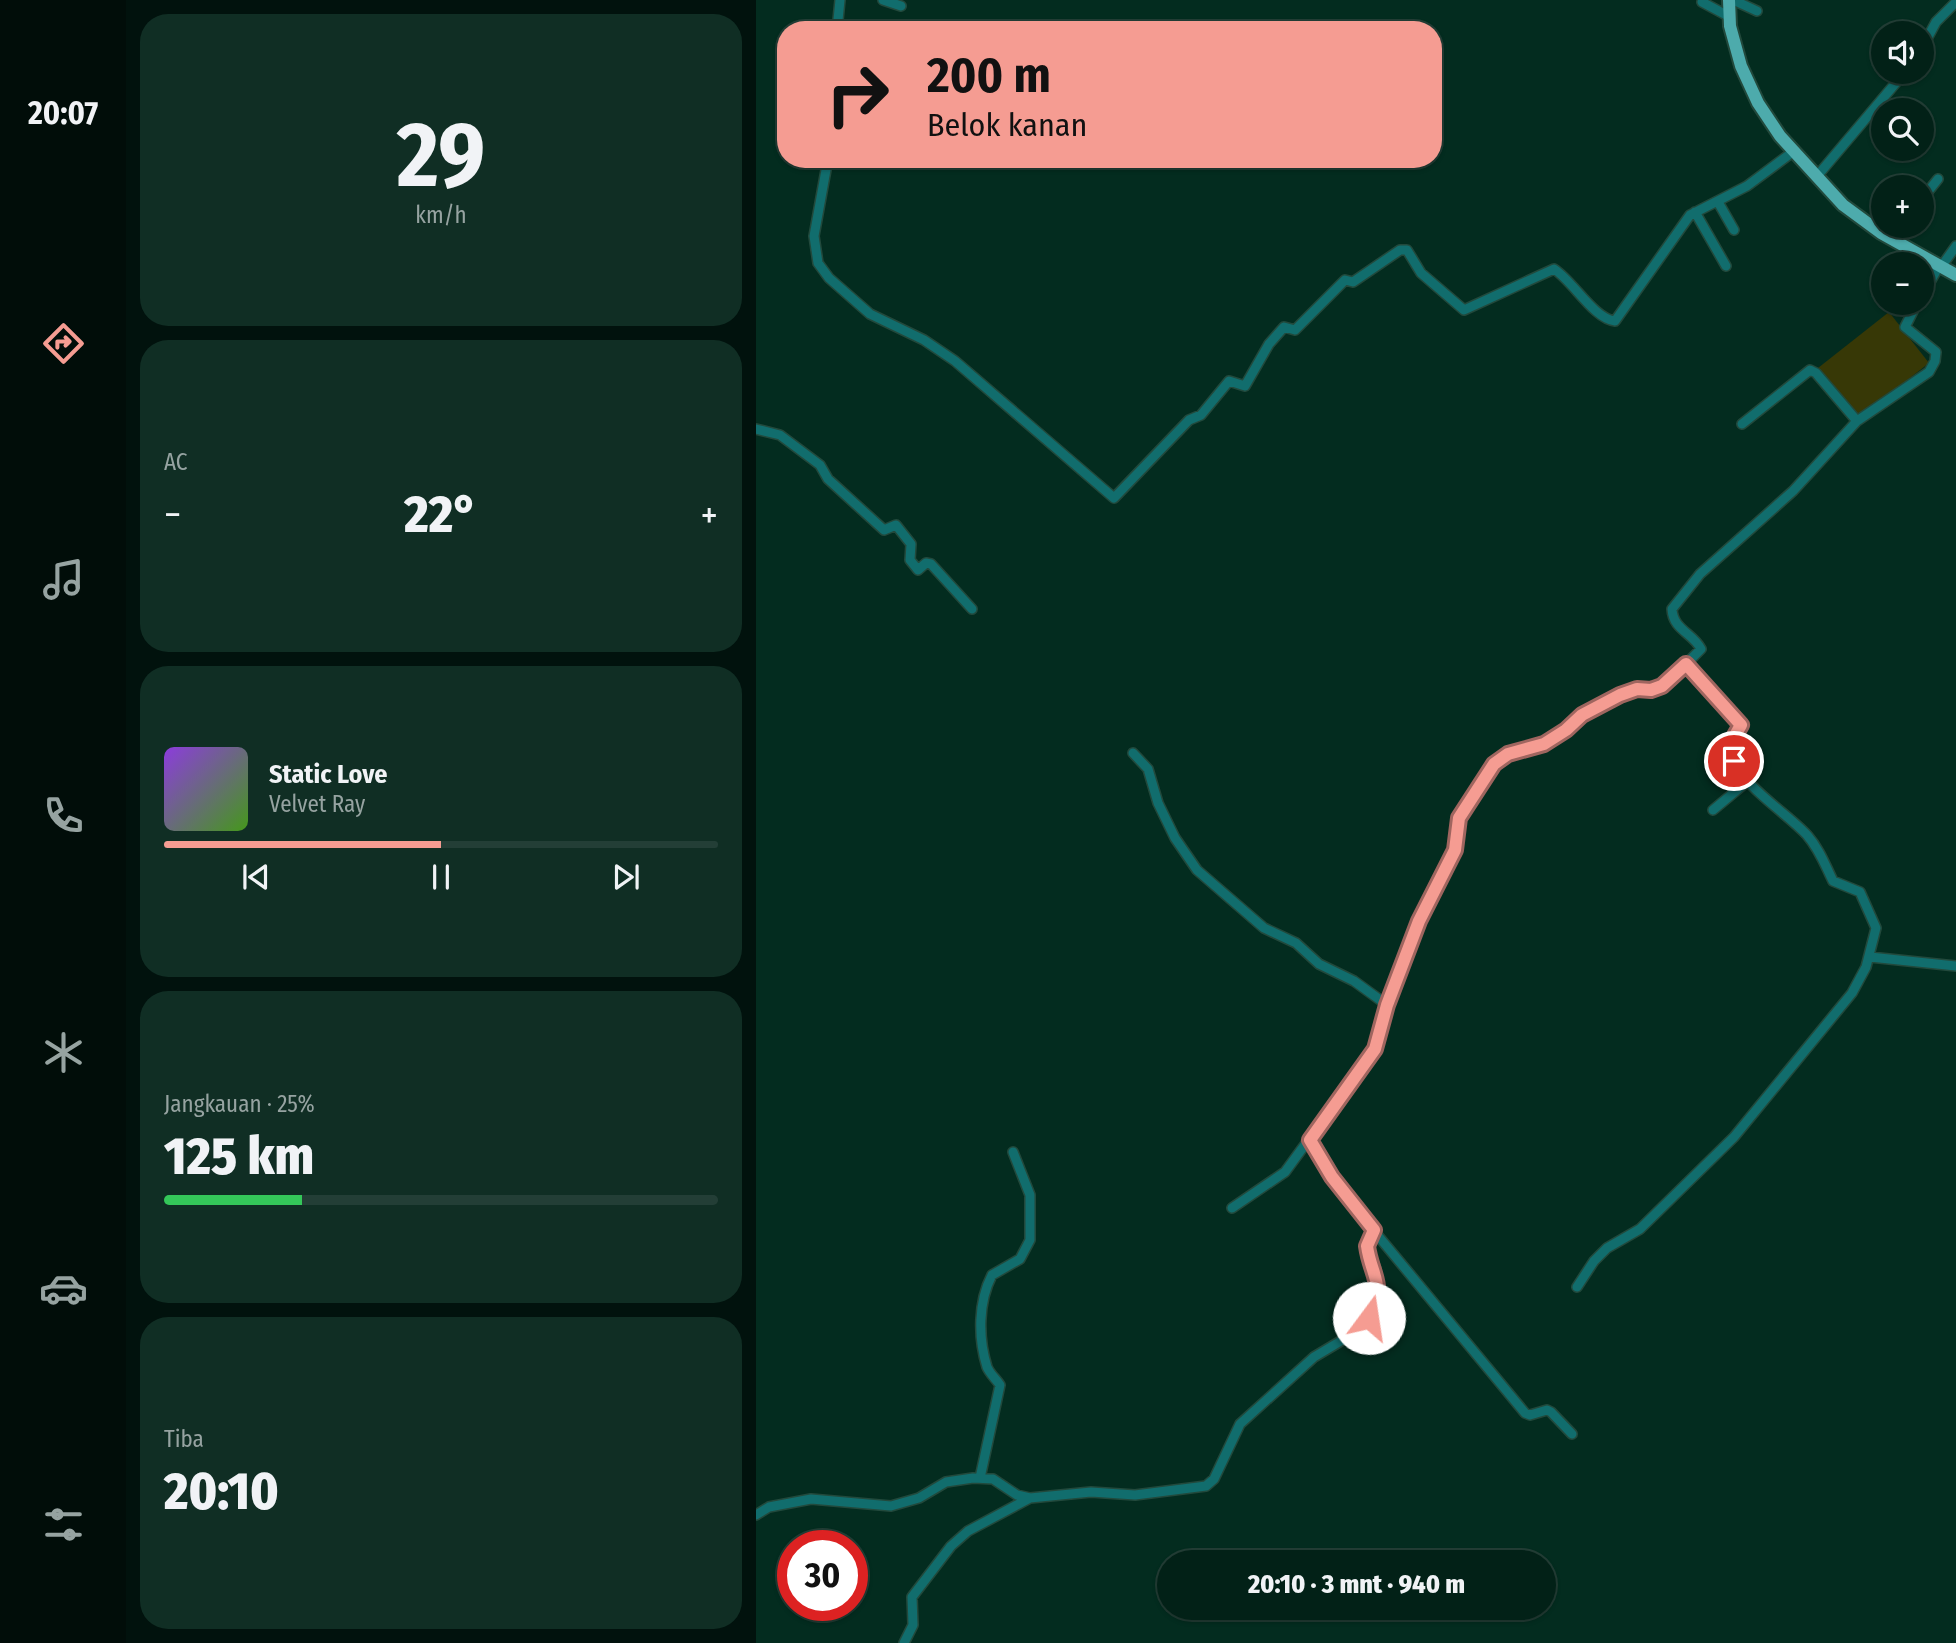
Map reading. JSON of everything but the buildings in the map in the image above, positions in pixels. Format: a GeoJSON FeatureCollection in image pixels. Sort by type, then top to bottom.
{"type":"FeatureCollection","features":[{"type":"Feature","properties":{"kind":"main road"},"geometry":{"type":"LineString","coordinates":[[1731,0],[1730,17],[1741,66],[1758,103],[1794,151],[1843,205],[1892,239],[1956,275]]}},
{"type":"Feature","properties":{"kind":"street"},"geometry":{"type":"LineString","coordinates":[[838,21],[840,0]]}},
{"type":"Feature","properties":{"kind":"street"},"geometry":{"type":"LineString","coordinates":[[883,0],[901,6]]}},
{"type":"Feature","properties":{"kind":"street"},"geometry":{"type":"LineString","coordinates":[[1731,0],[1758,11]]}},
{"type":"Feature","properties":{"kind":"street"},"geometry":{"type":"LineString","coordinates":[[1702,2],[1730,17]]}},
{"type":"Feature","properties":{"kind":"street"},"geometry":{"type":"LineString","coordinates":[[1934,26],[1956,2]]}},
{"type":"Feature","properties":{"kind":"street"},"geometry":{"type":"LineString","coordinates":[[1818,175],[1895,84]]}},
{"type":"Feature","properties":{"kind":"street"},"geometry":{"type":"LineString","coordinates":[[826,168],[814,236],[818,263],[829,278],[870,314],[932,345],[955,361],[1114,498],[1184,426],[1201,415],[1229,381],[1245,386],[1269,344],[1284,327],[1295,330],[1345,280],[1353,282],[1400,250],[1407,250],[1420,273],[1464,310],[1554,269],[1574,286],[1601,316],[1612,322],[1619,317],[1687,218],[1747,186],[1794,151]]}},
{"type":"Feature","properties":{"kind":"street"},"geometry":{"type":"LineString","coordinates":[[1934,184],[1938,179]]}},
{"type":"Feature","properties":{"kind":"street"},"geometry":{"type":"LineString","coordinates":[[1718,202],[1734,230]]}},
{"type":"Feature","properties":{"kind":"street"},"geometry":{"type":"LineString","coordinates":[[1695,212],[1726,266]]}},
{"type":"Feature","properties":{"kind":"street"},"geometry":{"type":"LineString","coordinates":[[1934,276],[1956,246]]}},
{"type":"Feature","properties":{"kind":"street"},"geometry":{"type":"LineString","coordinates":[[1232,1208],[1285,1172],[1375,1049],[1387,1005],[1419,921],[1455,850],[1461,812],[1494,764],[1508,754],[1544,744],[1566,730],[1582,715],[1620,695],[1637,689],[1651,690],[1662,686],[1701,649],[1697,641],[1682,632],[1672,614],[1683,593],[1793,491],[1857,421],[1918,382],[1935,361],[1936,352],[1906,330],[1912,315]]}},
{"type":"Feature","properties":{"kind":"street"},"geometry":{"type":"LineString","coordinates":[[1742,424],[1810,370],[1816,373],[1857,421]]}},
{"type":"Feature","properties":{"kind":"street"},"geometry":{"type":"LineString","coordinates":[[756,429],[780,435],[820,465],[828,479],[884,530],[896,525],[911,544],[910,559],[918,570],[926,563],[931,564],[972,608]]}},
{"type":"Feature","properties":{"kind":"street"},"geometry":{"type":"LineString","coordinates":[[1577,1287],[1601,1254],[1618,1240],[1640,1229],[1734,1137],[1852,993],[1870,957],[1877,928],[1860,892],[1833,881],[1828,863],[1808,836],[1749,780],[1733,756],[1738,746],[1733,739],[1741,725],[1686,664]]}},
{"type":"Feature","properties":{"kind":"street"},"geometry":{"type":"LineString","coordinates":[[1133,753],[1148,769],[1158,803],[1175,838],[1197,870],[1265,928],[1296,943],[1319,964],[1354,981],[1387,1005]]}},
{"type":"Feature","properties":{"kind":"street"},"geometry":{"type":"LineString","coordinates":[[1713,810],[1749,780]]}},
{"type":"Feature","properties":{"kind":"street"},"geometry":{"type":"LineString","coordinates":[[1870,957],[1956,966]]}},
{"type":"Feature","properties":{"kind":"street"},"geometry":{"type":"LineString","coordinates":[[1310,1140],[1332,1177],[1525,1413],[1530,1415],[1547,1410],[1572,1434]]}},
{"type":"Feature","properties":{"kind":"street"},"geometry":{"type":"LineString","coordinates":[[980,1478],[1000,1385],[988,1368],[981,1320],[983,1301],[992,1275],[1020,1259],[1030,1240],[1030,1195],[1013,1152]]}},
{"type":"Feature","properties":{"kind":"street"},"geometry":{"type":"LineString","coordinates":[[756,1515],[769,1507],[811,1499],[891,1506],[919,1498],[946,1482],[980,1478],[998,1481],[1017,1495],[1030,1498],[1091,1492],[1147,1494],[1206,1486],[1214,1479],[1240,1424],[1314,1357],[1361,1329],[1369,1318],[1378,1290],[1376,1269],[1367,1246],[1374,1230]]}},
{"type":"Feature","properties":{"kind":"street"},"geometry":{"type":"LineString","coordinates":[[904,1643],[912,1625],[912,1597],[951,1546],[968,1531],[1030,1498]]}},
{"type":"Feature","properties":{"kind":"shaded area"},"geometry":{"type":"Polygon","coordinates":[[[1885,315],[1891,315],[1929,363],[1858,419],[1818,368],[1885,315]]]}},
{"type":"Feature","properties":{"kind":"route"},"geometry":{"type":"LineString","coordinates":[[1369,1318],[1378,1290],[1376,1269],[1368,1255],[1367,1246],[1374,1230],[1332,1177],[1310,1140],[1379,1041],[1387,1005],[1419,921],[1455,850],[1461,812],[1499,759],[1544,744],[1566,730],[1582,715],[1620,695],[1637,689],[1651,690],[1666,684],[1686,664],[1706,683],[1741,725],[1733,739],[1738,746],[1733,756],[1734,761]]}}]}
